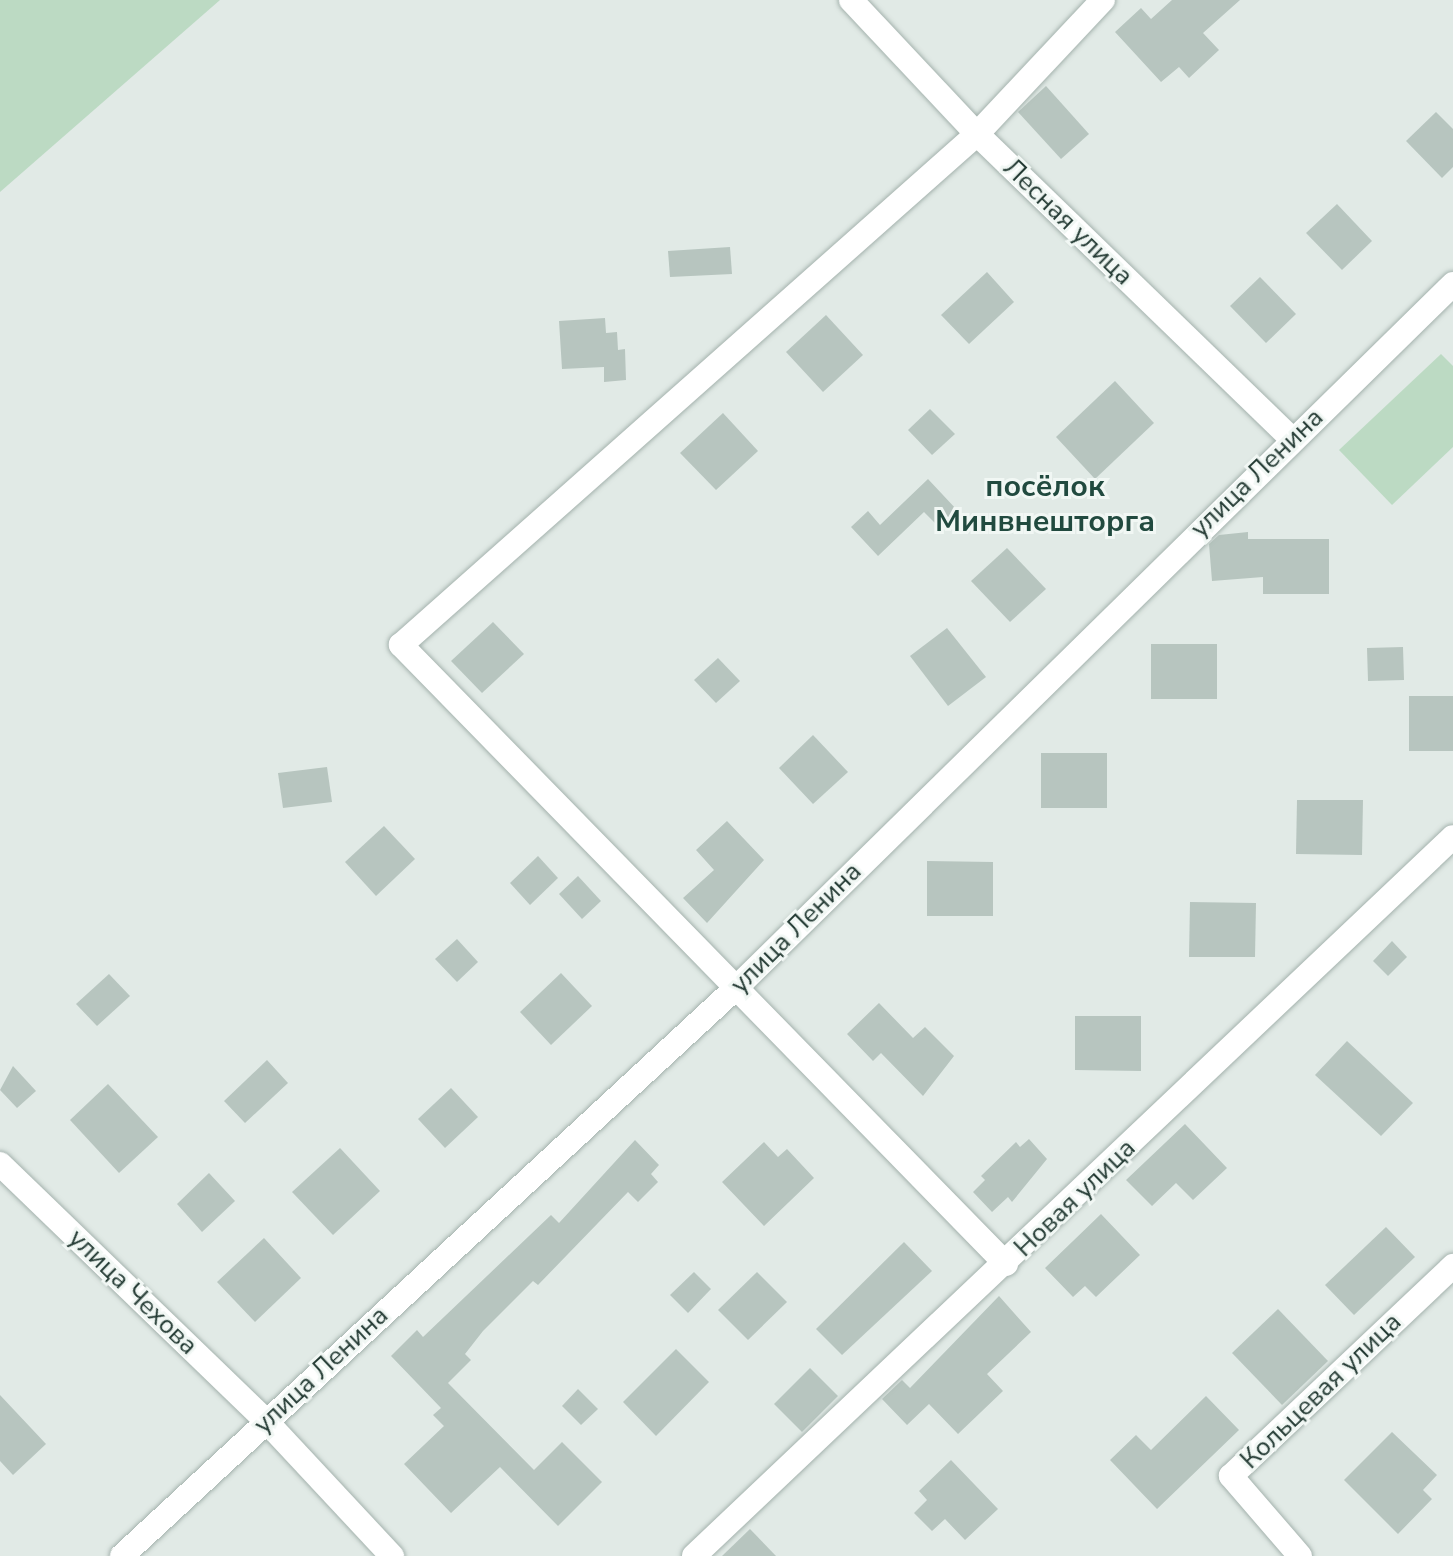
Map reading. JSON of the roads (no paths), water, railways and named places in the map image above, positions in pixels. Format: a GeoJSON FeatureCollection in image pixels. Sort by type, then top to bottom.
{"type":"FeatureCollection","features":[{"type":"Feature","properties":{"kind":"street","name":"Лесная улица"},"geometry":{"type":"LineString","coordinates":[[851,0],[977,134],[1291,438]]}},
{"type":"Feature","properties":{"kind":"street"},"geometry":{"type":"LineString","coordinates":[[1006,1264],[738,986],[401,645],[977,134],[1103,0]]}},
{"type":"Feature","properties":{"kind":"street","name":"улица Ленина"},"geometry":{"type":"LineString","coordinates":[[122,1556],[738,986],[1291,438],[1453,284]]}},
{"type":"Feature","properties":{"kind":"street","name":"Новая улица"},"geometry":{"type":"LineString","coordinates":[[694,1556],[1006,1264],[1453,837]]}},
{"type":"Feature","properties":{"kind":"street","name":"улица Чехова"},"geometry":{"type":"LineString","coordinates":[[0,1164],[266,1421],[392,1556]]}},
{"type":"Feature","properties":{"kind":"street","name":"Кольцевая улица"},"geometry":{"type":"LineString","coordinates":[[1300,1556],[1231,1476],[1453,1266]]}},
{"type":"Feature","properties":{"kind":"district","name":"посёлок Минвнешторга"},"geometry":{"type":"Point","coordinates":[1045,504]}}]}
